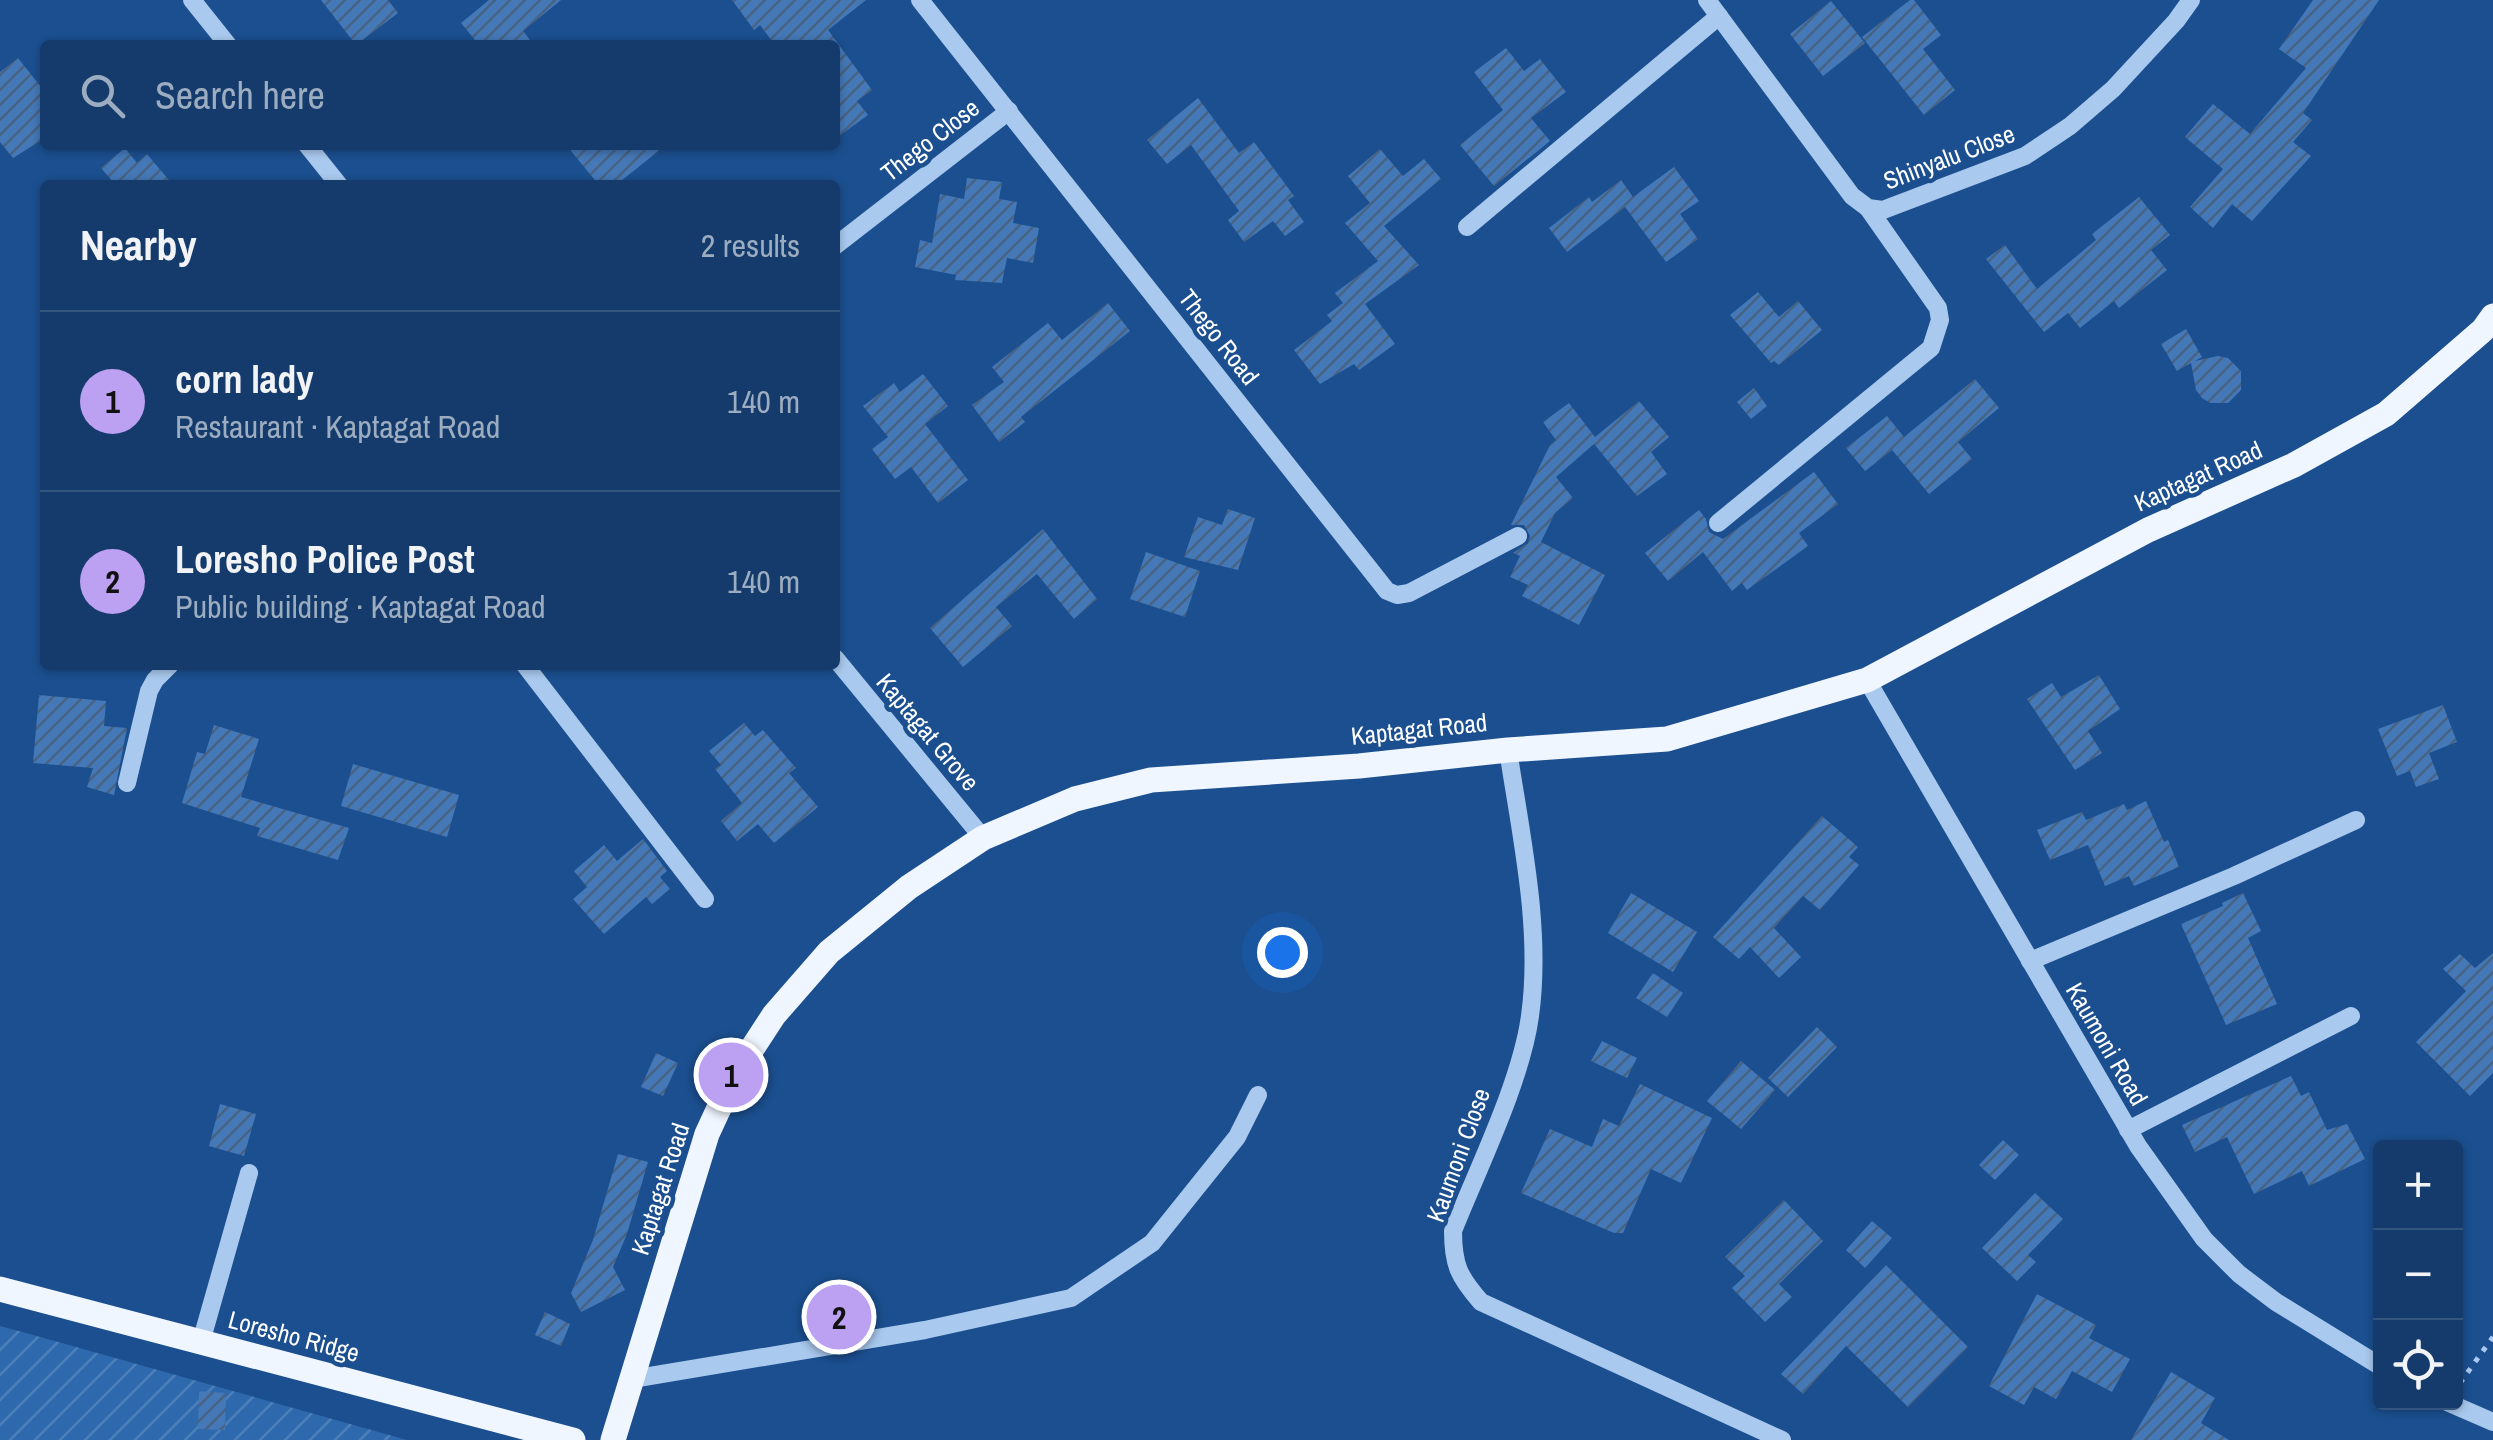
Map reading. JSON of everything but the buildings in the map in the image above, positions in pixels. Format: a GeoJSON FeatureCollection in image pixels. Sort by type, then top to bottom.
{"type":"FeatureCollection","features":[{"type":"Feature","properties":{"kind":"main road","name":"Kaptagat Road"},"geometry":{"type":"LineString","coordinates":[[614,1440],[707,1134],[733,1078],[774,1015],[830,952],[909,886],[983,838],[1076,799],[1151,780],[1667,739],[1867,680],[2148,530],[2294,465],[2386,414],[2490,327]]}},
{"type":"Feature","properties":{"kind":"main road","name":"Loresho Ridge"},"geometry":{"type":"LineString","coordinates":[[0,1289],[574,1440]]}},
{"type":"Feature","properties":{"kind":"street"},"geometry":{"type":"LineString","coordinates":[[192,0],[224,40]]}},
{"type":"Feature","properties":{"kind":"street","name":"Thego Road"},"geometry":{"type":"LineString","coordinates":[[920,0],[1387,590],[1397,595],[1409,594],[1518,536]]}},
{"type":"Feature","properties":{"kind":"street","name":"Shinyalu Close"},"geometry":{"type":"LineString","coordinates":[[1707,0],[1852,196],[1868,208],[1883,210],[2025,156],[2070,126],[2113,89],[2190,0]]}},
{"type":"Feature","properties":{"kind":"street"},"geometry":{"type":"LineString","coordinates":[[1467,227],[1719,16]]}},
{"type":"Feature","properties":{"kind":"street","name":"Thego Close"},"geometry":{"type":"LineString","coordinates":[[840,242],[1009,111]]}},
{"type":"Feature","properties":{"kind":"street"},"geometry":{"type":"LineString","coordinates":[[312,150],[335,180]]}},
{"type":"Feature","properties":{"kind":"street"},"geometry":{"type":"LineString","coordinates":[[1718,524],[1931,348],[1940,320],[1938,308],[1868,208]]}},
{"type":"Feature","properties":{"kind":"street","name":"Kaptagat Grove"},"geometry":{"type":"LineString","coordinates":[[840,664],[983,838]]}},
{"type":"Feature","properties":{"kind":"street"},"geometry":{"type":"LineString","coordinates":[[127,783],[149,691],[165,670]]}},
{"type":"Feature","properties":{"kind":"street"},"geometry":{"type":"LineString","coordinates":[[529,670],[704,899]]}},
{"type":"Feature","properties":{"kind":"street","name":"Kaumoni Road"},"geometry":{"type":"LineString","coordinates":[[1867,680],[2128,1130],[2204,1239],[2239,1274],[2276,1302],[2373,1362]]}},
{"type":"Feature","properties":{"kind":"street","name":"Kaumoni Close"},"geometry":{"type":"LineString","coordinates":[[1508,750],[1528,888],[1534,971],[1530,1017],[1520,1062],[1453,1231],[1453,1257],[1464,1282],[1482,1302],[1782,1440]]}},
{"type":"Feature","properties":{"kind":"street"},"geometry":{"type":"LineString","coordinates":[[2030,961],[2356,820]]}},
{"type":"Feature","properties":{"kind":"street"},"geometry":{"type":"LineString","coordinates":[[2128,1130],[2350,1016]]}},
{"type":"Feature","properties":{"kind":"street"},"geometry":{"type":"LineString","coordinates":[[632,1380],[925,1330],[1072,1298],[1152,1242],[1237,1137],[1258,1096]]}},
{"type":"Feature","properties":{"kind":"street"},"geometry":{"type":"LineString","coordinates":[[202,1342],[249,1174]]}},
{"type":"Feature","properties":{"kind":"street"},"geometry":{"type":"LineString","coordinates":[[2463,1409],[2493,1422]]}},
{"type":"Feature","properties":{"kind":"path"},"geometry":{"type":"LineString","coordinates":[[2463,1379],[2493,1337]]}},
{"type":"Feature","properties":{"kind":"shaded area"},"geometry":{"type":"Polygon","coordinates":[[[0,1326],[26,1333],[407,1440],[0,1440],[0,1326]]]}},
{"type":"Feature","properties":{"kind":"place","name":"corn lady"},"geometry":{"type":"Point","coordinates":[731,1075]}},
{"type":"Feature","properties":{"kind":"place","name":"Loresho Police Post"},"geometry":{"type":"Point","coordinates":[839,1317]}}]}
